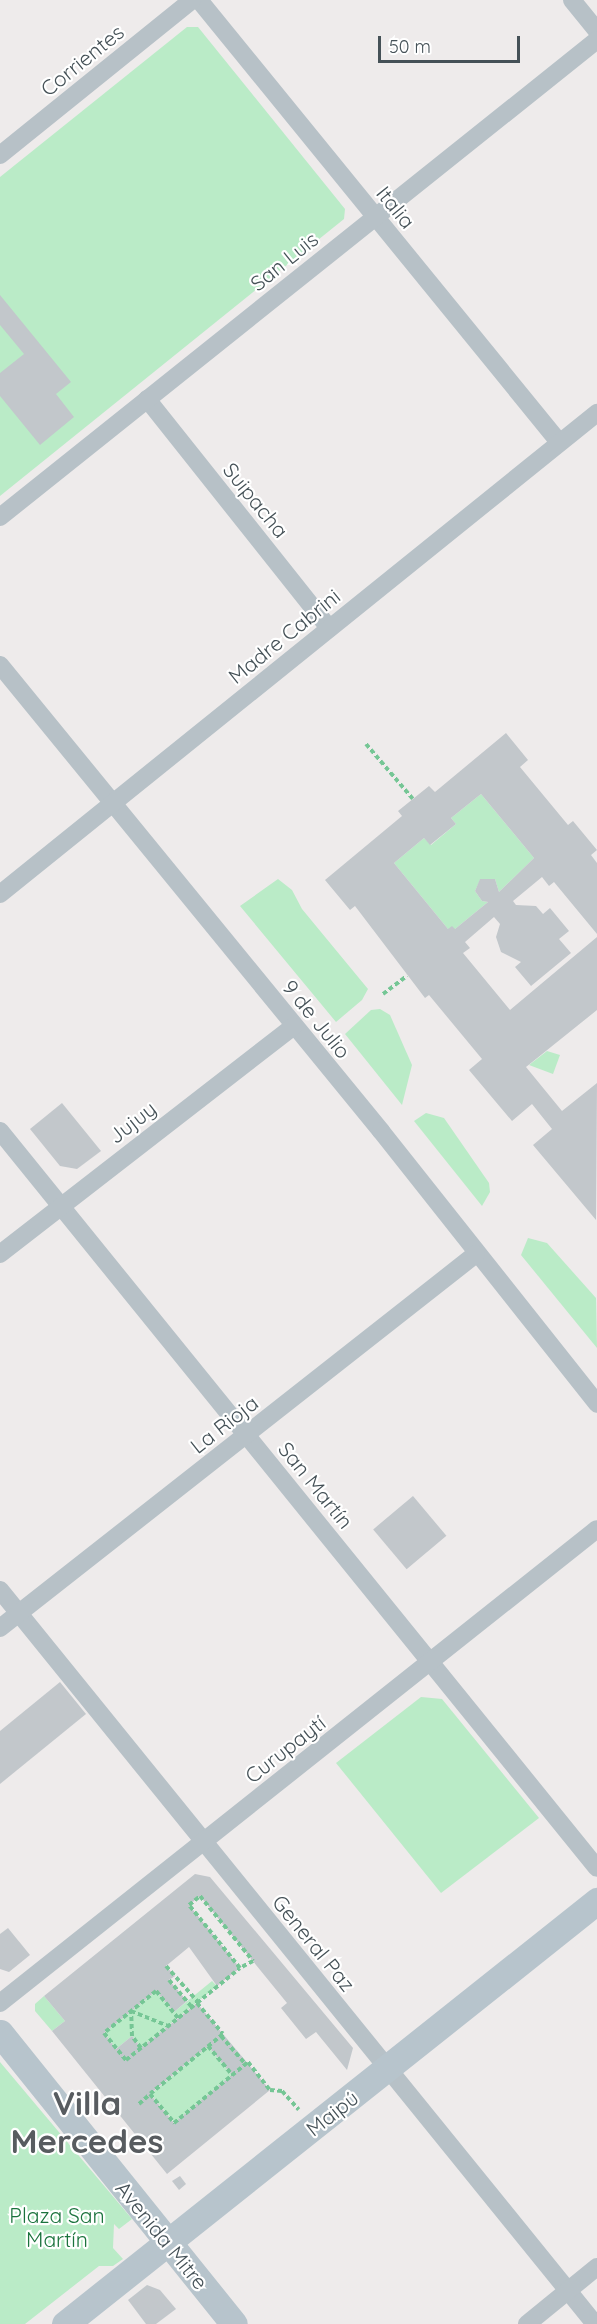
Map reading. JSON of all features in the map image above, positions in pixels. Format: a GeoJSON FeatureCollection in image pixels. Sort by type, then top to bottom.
{"type":"FeatureCollection","features":[{"type":"Feature","properties":{"kind":"street","name":"Corrientes"},"geometry":{"type":"LineString","coordinates":[[0,154],[192,0]]}},
{"type":"Feature","properties":{"kind":"street","name":"Italia"},"geometry":{"type":"LineString","coordinates":[[199,0],[559,442]]}},
{"type":"Feature","properties":{"kind":"street"},"geometry":{"type":"LineString","coordinates":[[572,0],[597,31]]}},
{"type":"Feature","properties":{"kind":"street","name":"San Luis"},"geometry":{"type":"LineString","coordinates":[[0,517],[597,40]]}},
{"type":"Feature","properties":{"kind":"street","name":"Suipacha"},"geometry":{"type":"LineString","coordinates":[[147,399],[330,628]]}},
{"type":"Feature","properties":{"kind":"street","name":"Madre Cabrini"},"geometry":{"type":"LineString","coordinates":[[0,894],[597,413]]}},
{"type":"Feature","properties":{"kind":"street","name":"9 de Julio"},"geometry":{"type":"LineString","coordinates":[[0,665],[293,1027],[381,1131],[476,1254],[597,1404]]}},
{"type":"Feature","properties":{"kind":"street","name":"Jujuy"},"geometry":{"type":"LineString","coordinates":[[0,1254],[293,1027]]}},
{"type":"Feature","properties":{"kind":"street","name":"San Martín"},"geometry":{"type":"LineString","coordinates":[[0,1131],[597,1868]]}},
{"type":"Feature","properties":{"kind":"street","name":"La Rioja"},"geometry":{"type":"LineString","coordinates":[[0,1628],[476,1254]]}},
{"type":"Feature","properties":{"kind":"street","name":"Curupaytí"},"geometry":{"type":"LineString","coordinates":[[0,2003],[431,1664],[597,1529]]}},
{"type":"Feature","properties":{"kind":"street","name":"General Paz"},"geometry":{"type":"LineString","coordinates":[[0,1590],[595,2324]]}},
{"type":"Feature","properties":{"kind":"street","name":"Maipú"},"geometry":{"type":"LineString","coordinates":[[65,2324],[597,1901]]}},
{"type":"Feature","properties":{"kind":"street","name":"Avenida Mitre"},"geometry":{"type":"LineString","coordinates":[[0,2033],[234,2324]]}},
{"type":"Feature","properties":{"kind":"street"},"geometry":{"type":"LineString","coordinates":[[527,2324],[597,2267]]}},
{"type":"Feature","properties":{"kind":"path"},"geometry":{"type":"LineString","coordinates":[[366,744],[412,799]]}},
{"type":"Feature","properties":{"kind":"path"},"geometry":{"type":"LineString","coordinates":[[383,994],[407,976]]}},
{"type":"Feature","properties":{"kind":"path"},"geometry":{"type":"LineString","coordinates":[[178,2018],[156,1991],[104,2033],[126,2061],[240,1968],[253,1961],[200,1896],[189,1905],[240,1968]]}},
{"type":"Feature","properties":{"kind":"path"},"geometry":{"type":"LineString","coordinates":[[166,1966],[245,2064],[270,2090],[282,2091],[300,2111]]}},
{"type":"Feature","properties":{"kind":"path"},"geometry":{"type":"LineString","coordinates":[[169,1980],[192,2007]]}},
{"type":"Feature","properties":{"kind":"path"},"geometry":{"type":"LineString","coordinates":[[131,2011],[168,2026]]}},
{"type":"Feature","properties":{"kind":"path"},"geometry":{"type":"LineString","coordinates":[[131,2011],[132,2036],[141,2048]]}},
{"type":"Feature","properties":{"kind":"path"},"geometry":{"type":"LineString","coordinates":[[139,2104],[221,2036]]}},
{"type":"Feature","properties":{"kind":"path"},"geometry":{"type":"LineString","coordinates":[[208,2046],[232,2075]]}},
{"type":"Feature","properties":{"kind":"path"},"geometry":{"type":"LineString","coordinates":[[150,2094],[174,2123],[245,2064]]}},
{"type":"Feature","properties":{"kind":"green space"},"geometry":{"type":"Polygon","coordinates":[[[187,27],[198,27],[345,209],[344,219],[0,496],[0,177],[187,27]]]}},
{"type":"Feature","properties":{"kind":"green space"},"geometry":{"type":"Polygon","coordinates":[[[481,794],[534,858],[499,892],[495,879],[480,880],[475,891],[482,901],[488,902],[455,929],[448,929],[394,863],[424,838],[431,845],[456,824],[451,818],[481,794]]]}},
{"type":"Feature","properties":{"kind":"green space"},"geometry":{"type":"Polygon","coordinates":[[[278,879],[292,890],[302,909],[368,989],[362,1000],[336,1022],[240,906],[278,879]]]}},
{"type":"Feature","properties":{"kind":"green space"},"geometry":{"type":"Polygon","coordinates":[[[380,1009],[390,1015],[412,1065],[402,1105],[345,1034],[371,1010],[380,1009]]]}},
{"type":"Feature","properties":{"kind":"green space"},"geometry":{"type":"Polygon","coordinates":[[[547,1051],[560,1055],[553,1074],[529,1065],[547,1051]]]}},
{"type":"Feature","properties":{"kind":"green space"},"geometry":{"type":"Polygon","coordinates":[[[426,1113],[444,1118],[489,1183],[490,1192],[482,1206],[414,1121],[426,1113]]]}},
{"type":"Feature","properties":{"kind":"green space"},"geometry":{"type":"Polygon","coordinates":[[[528,1238],[547,1243],[596,1298],[597,1348],[521,1255],[528,1238]]]}},
{"type":"Feature","properties":{"kind":"green space"},"geometry":{"type":"Polygon","coordinates":[[[421,1697],[442,1699],[539,1818],[441,1893],[336,1763],[421,1697]]]}},
{"type":"Feature","properties":{"kind":"green space"},"geometry":{"type":"Polygon","coordinates":[[[212,1981],[217,1986],[141,2048],[132,2036],[116,2049],[104,2033],[156,1991],[174,2012],[212,1981]]]}},
{"type":"Feature","properties":{"kind":"green space"},"geometry":{"type":"Polygon","coordinates":[[[44,1996],[65,2021],[52,2031],[35,2011],[35,2004],[44,1996]]]}},
{"type":"Feature","properties":{"kind":"green space"},"geometry":{"type":"Polygon","coordinates":[[[208,2046],[232,2075],[175,2123],[151,2094],[208,2046]]]}},
{"type":"Feature","properties":{"kind":"green space","name":"Plaza San Martín"},"geometry":{"type":"Polygon","coordinates":[[[0,2062],[132,2219],[119,2229],[114,2224],[113,2248],[123,2259],[113,2266],[99,2266],[25,2324],[0,2324],[0,2062]]]}},
{"type":"Feature","properties":{"kind":"building"},"geometry":{"type":"Polygon","coordinates":[[[0,295],[71,382],[56,394],[74,417],[40,445],[0,396],[0,373],[24,354],[0,325],[0,295]]]}},
{"type":"Feature","properties":{"kind":"building"},"geometry":{"type":"Polygon","coordinates":[[[506,733],[528,760],[520,767],[568,825],[573,821],[597,850],[591,855],[597,863],[597,934],[554,882],[549,886],[542,877],[513,901],[516,905],[536,906],[543,914],[550,908],[569,931],[559,939],[571,953],[531,986],[515,967],[521,962],[501,952],[496,937],[500,924],[494,917],[465,942],[470,948],[463,953],[510,1010],[597,937],[597,1010],[526,1067],[562,1111],[597,1083],[596,1220],[533,1145],[552,1129],[532,1104],[512,1121],[469,1070],[482,1059],[429,995],[425,998],[355,906],[350,910],[325,880],[402,816],[398,811],[429,786],[435,792],[506,733]],[[481,794],[451,818],[456,824],[430,845],[424,838],[394,863],[448,929],[452,926],[455,929],[488,902],[482,901],[475,891],[480,879],[495,879],[499,892],[534,858],[481,794]]]}},
{"type":"Feature","properties":{"kind":"building"},"geometry":{"type":"Polygon","coordinates":[[[62,1103],[101,1151],[77,1169],[60,1166],[30,1129],[62,1103]]]}},
{"type":"Feature","properties":{"kind":"building"},"geometry":{"type":"Polygon","coordinates":[[[413,1496],[446,1536],[407,1569],[373,1529],[413,1496]]]}},
{"type":"Feature","properties":{"kind":"building"},"geometry":{"type":"Polygon","coordinates":[[[60,1682],[86,1714],[0,1784],[0,1731],[60,1682]]]}},
{"type":"Feature","properties":{"kind":"building"},"geometry":{"type":"Polygon","coordinates":[[[195,1874],[210,1877],[353,2048],[347,2070],[316,2032],[306,2039],[281,2008],[287,2003],[200,1896],[189,1905],[240,1968],[217,1986],[189,1947],[166,1966],[175,1976],[169,1980],[187,2001],[174,2012],[156,1991],[104,2033],[116,2049],[132,2036],[141,2048],[197,2003],[270,2090],[167,2174],[52,2031],[65,2021],[44,1996],[195,1874]],[[208,2046],[150,2094],[174,2123],[232,2075],[208,2046]]]}},
{"type":"Feature","properties":{"kind":"building"},"geometry":{"type":"Polygon","coordinates":[[[8,1928],[30,1955],[9,1972],[0,1969],[0,1934],[8,1928]]]}},
{"type":"Feature","properties":{"kind":"building"},"geometry":{"type":"Polygon","coordinates":[[[180,2176],[186,2184],[179,2190],[172,2181],[180,2176]]]}},
{"type":"Feature","properties":{"kind":"building"},"geometry":{"type":"Polygon","coordinates":[[[147,2285],[160,2290],[176,2309],[156,2324],[146,2324],[128,2300],[147,2285]]]}},
{"type":"Feature","properties":{"kind":"district","name":"Villa Mercedes"},"geometry":{"type":"Point","coordinates":[87,2122]}}]}
